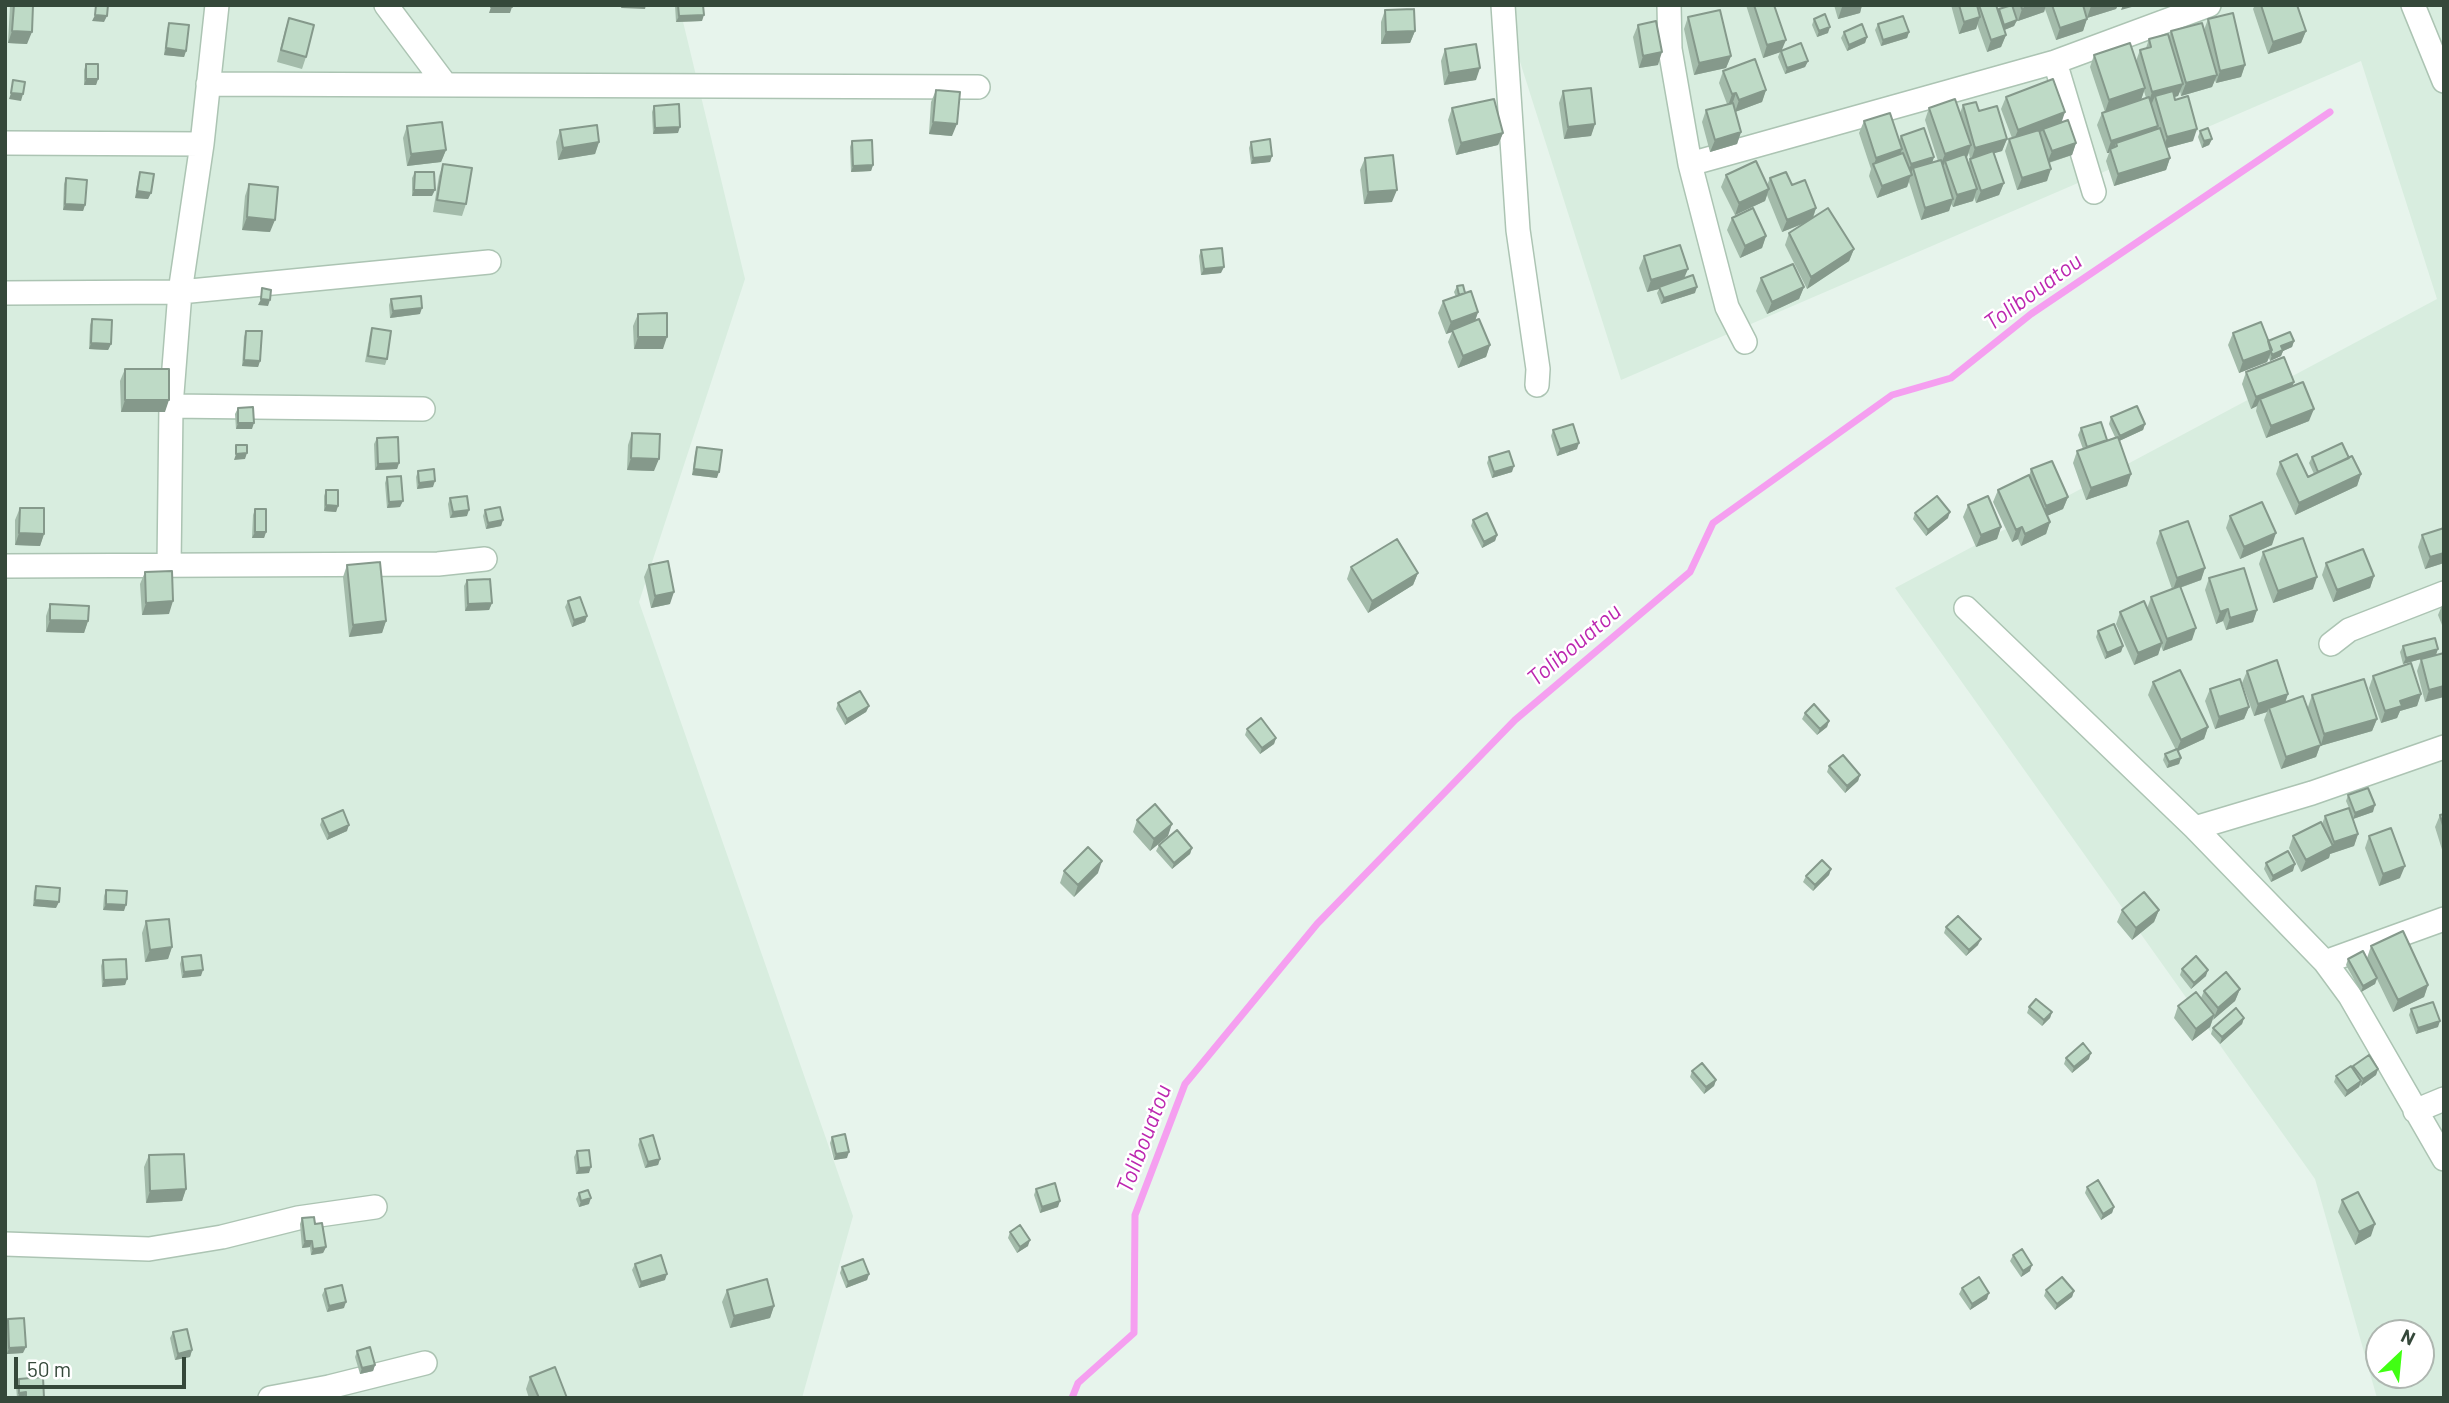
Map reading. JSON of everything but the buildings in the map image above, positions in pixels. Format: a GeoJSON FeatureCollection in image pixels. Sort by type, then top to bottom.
{"type":"FeatureCollection","features":[{"type":"Feature","properties":{"kind":"street"},"geometry":{"type":"LineString","coordinates":[[169,566],[172,406],[180,292],[202,144],[217,5]]}},
{"type":"Feature","properties":{"kind":"street"},"geometry":{"type":"LineString","coordinates":[[386,5],[444,85]]}},
{"type":"Feature","properties":{"kind":"street"},"geometry":{"type":"LineString","coordinates":[[1503,5],[1518,230],[1538,369],[1537,386]]}},
{"type":"Feature","properties":{"kind":"street"},"geometry":{"type":"LineString","coordinates":[[1669,5],[1670,49],[1690,163],[1727,307],[1745,342]]}},
{"type":"Feature","properties":{"kind":"street"},"geometry":{"type":"LineString","coordinates":[[1690,163],[2055,62],[2209,5]]}},
{"type":"Feature","properties":{"kind":"street"},"geometry":{"type":"LineString","coordinates":[[2413,5],[2444,81]]}},
{"type":"Feature","properties":{"kind":"street"},"geometry":{"type":"LineString","coordinates":[[2055,62],[2094,192]]}},
{"type":"Feature","properties":{"kind":"street"},"geometry":{"type":"LineString","coordinates":[[208,84],[978,87]]}},
{"type":"Feature","properties":{"kind":"street"},"geometry":{"type":"LineString","coordinates":[[5,143],[202,144]]}},
{"type":"Feature","properties":{"kind":"street"},"geometry":{"type":"LineString","coordinates":[[5,293],[180,292],[489,262]]}},
{"type":"Feature","properties":{"kind":"street"},"geometry":{"type":"LineString","coordinates":[[172,406],[424,410]]}},
{"type":"Feature","properties":{"kind":"street"},"geometry":{"type":"LineString","coordinates":[[5,566],[438,564],[485,559]]}},
{"type":"Feature","properties":{"kind":"street"},"geometry":{"type":"LineString","coordinates":[[2331,644],[2349,630],[2444,593]]}},
{"type":"Feature","properties":{"kind":"street"},"geometry":{"type":"LineString","coordinates":[[1966,608],[2195,828],[2325,961],[2350,996],[2444,1159]]}},
{"type":"Feature","properties":{"kind":"street"},"geometry":{"type":"LineString","coordinates":[[2195,828],[2312,793],[2444,747]]}},
{"type":"Feature","properties":{"kind":"street"},"geometry":{"type":"LineString","coordinates":[[2325,961],[2444,919]]}},
{"type":"Feature","properties":{"kind":"street"},"geometry":{"type":"LineString","coordinates":[[2415,1111],[2444,1099]]}},
{"type":"Feature","properties":{"kind":"street"},"geometry":{"type":"LineString","coordinates":[[5,1244],[149,1249],[222,1237],[298,1218],[375,1207]]}},
{"type":"Feature","properties":{"kind":"street"},"geometry":{"type":"LineString","coordinates":[[270,1398],[329,1387],[425,1363]]}},
{"type":"Feature","properties":{"kind":"shaded area"},"geometry":{"type":"Polygon","coordinates":[[[5,5],[679,5],[745,279],[639,602],[853,1216],[802,1398],[5,1398],[5,5]]]}},
{"type":"Feature","properties":{"kind":"shaded area"},"geometry":{"type":"Polygon","coordinates":[[[1502,5],[2444,5],[2444,1398],[2377,1398],[2374,1389],[2435,1389],[2435,1319],[2365,1319],[2365,1356],[2315,1179],[1895,588],[2437,299],[2361,61],[1621,380],[1502,5]]]}},
{"type":"Feature","properties":{"kind":"waterway","name":"Tolibouatou"},"geometry":{"type":"LineString","coordinates":[[1072,1398],[1078,1383],[1134,1333],[1135,1215],[1185,1084],[1317,924],[1515,720],[1690,572],[1713,523],[1892,395],[1951,378],[2031,314],[2330,112]]}}]}
